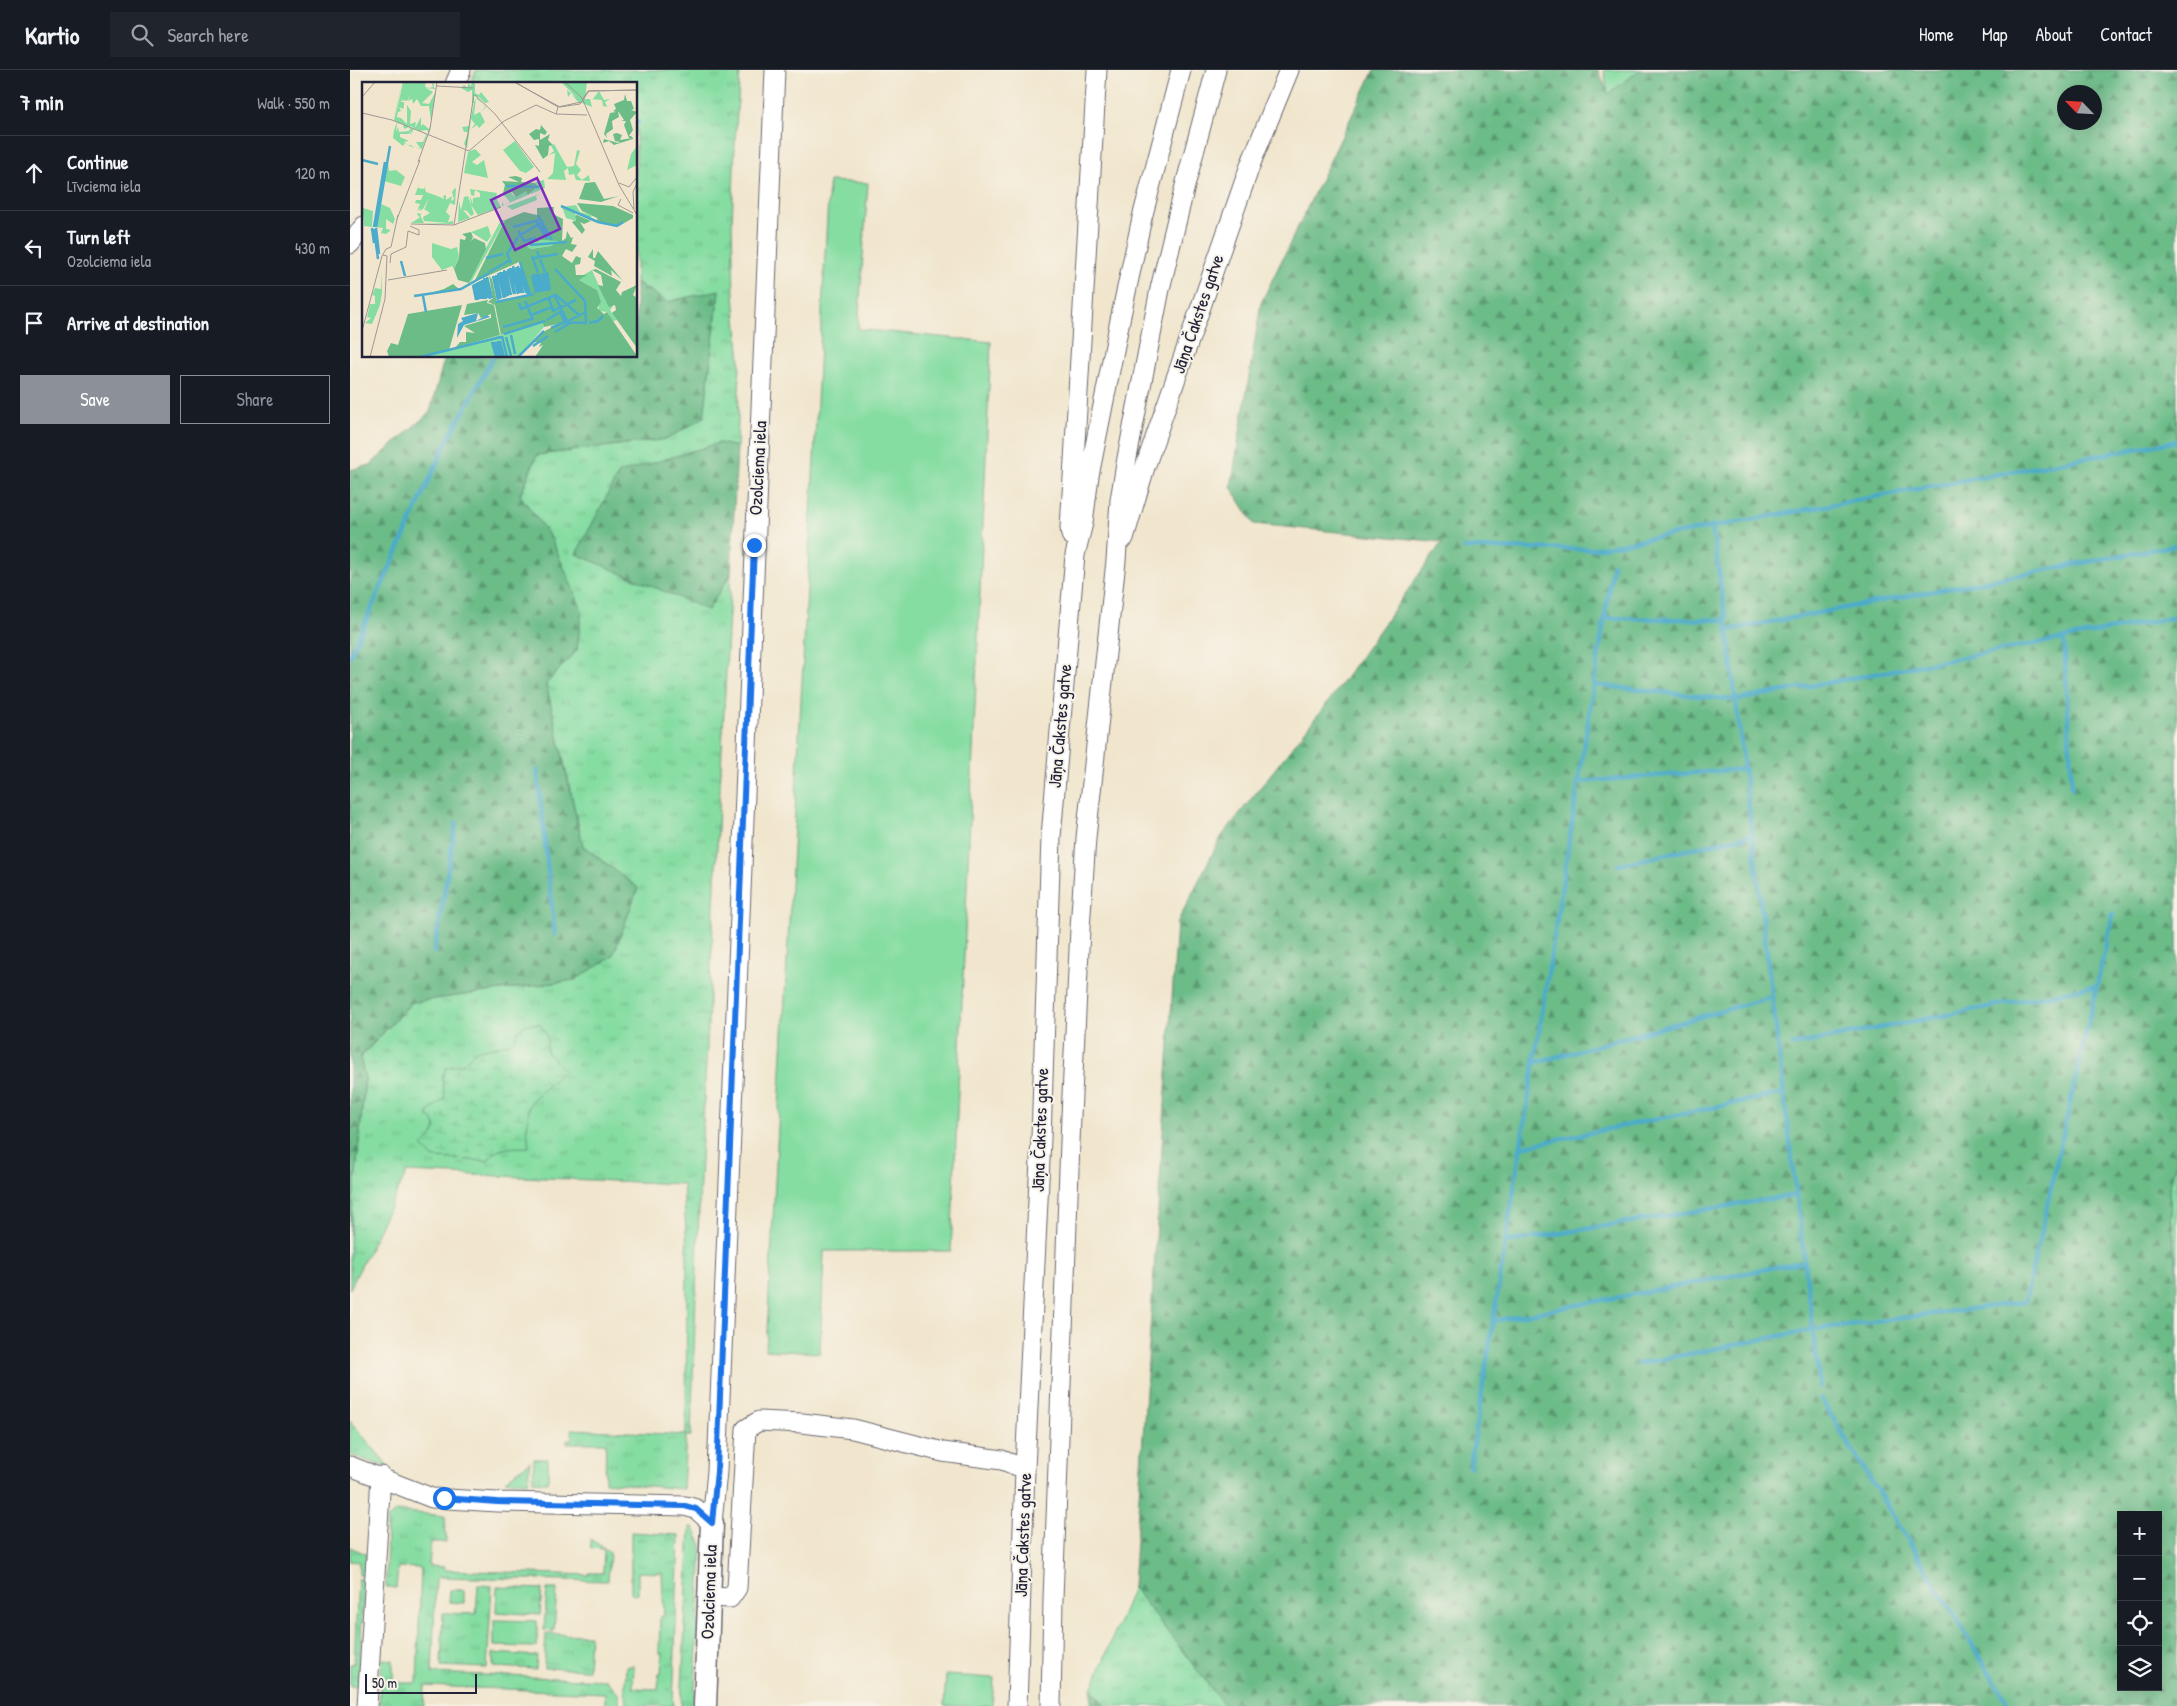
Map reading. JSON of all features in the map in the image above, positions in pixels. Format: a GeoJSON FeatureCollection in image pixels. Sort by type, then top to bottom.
{"type":"FeatureCollection","features":[{"type":"Feature","properties":{"kind":"street"},"geometry":{"type":"LineString","coordinates":[[456,82],[462,70]]}},
{"type":"Feature","properties":{"kind":"street","name":"Ozolciema iela"},"geometry":{"type":"LineString","coordinates":[[705,1706],[712,1523],[718,1446],[775,70]]}},
{"type":"Feature","properties":{"kind":"street","name":"Jāņa Čakstes gatve"},"geometry":{"type":"LineString","coordinates":[[1074,555],[1070,528],[1097,70]]}},
{"type":"Feature","properties":{"kind":"street","name":"Jāņa Čakstes gatve"},"geometry":{"type":"LineString","coordinates":[[1017,1706],[1025,1469],[1041,1139],[1051,837],[1074,555],[1083,523],[1089,476],[1126,292],[1147,199],[1181,70]]}},
{"type":"Feature","properties":{"kind":"street","name":"Jāņa Čakstes gatve"},"geometry":{"type":"LineString","coordinates":[[1052,1706],[1053,1599],[1080,929],[1086,838],[1116,561],[1120,500],[1142,376],[1182,200],[1216,70]]}},
{"type":"Feature","properties":{"kind":"street","name":"Jāņa Čakstes gatve"},"geometry":{"type":"LineString","coordinates":[[1116,561],[1129,525],[1144,467],[1251,163],[1290,70]]}},
{"type":"Feature","properties":{"kind":"street"},"geometry":{"type":"LineString","coordinates":[[350,244],[362,229]]}},
{"type":"Feature","properties":{"kind":"street"},"geometry":{"type":"LineString","coordinates":[[709,1596],[730,1598],[737,1588],[746,1429],[759,1421],[853,1429],[943,1452],[1002,1460],[1025,1469]]}},
{"type":"Feature","properties":{"kind":"street"},"geometry":{"type":"LineString","coordinates":[[350,1466],[381,1476],[432,1498],[497,1502],[685,1506],[696,1509],[712,1523]]}},
{"type":"Feature","properties":{"kind":"street"},"geometry":{"type":"LineString","coordinates":[[368,1706],[381,1476]]}},
{"type":"Feature","properties":{"kind":"green space"},"geometry":{"type":"Polygon","coordinates":[[[476,70],[740,70],[732,225],[734,295],[740,362],[737,447],[719,443],[708,610],[731,573],[700,1181],[691,1436],[686,1436],[683,1489],[605,1482],[606,1443],[567,1443],[567,1440],[571,1440],[573,1437],[571,1429],[686,1435],[687,1248],[683,1184],[407,1172],[350,1289],[350,1235],[365,1078],[360,1058],[412,1002],[575,980],[638,888],[583,846],[546,683],[577,650],[551,538],[520,496],[537,455],[667,439],[704,417],[719,291],[667,302],[638,283],[638,82],[471,82],[476,70]]]}},
{"type":"Feature","properties":{"kind":"green space"},"geometry":{"type":"Polygon","coordinates":[[[1374,70],[1598,70],[1608,93],[1640,70],[2177,70],[2177,1155],[2169,1191],[2177,1278],[2177,1706],[1225,1706],[1133,1587],[1177,923],[1221,837],[1332,697],[1442,542],[1254,524],[1231,487],[1261,303],[1374,70]]]}},
{"type":"Feature","properties":{"kind":"green space"},"geometry":{"type":"Polygon","coordinates":[[[1604,70],[1640,70],[1608,94],[1604,70]]]}},
{"type":"Feature","properties":{"kind":"green space"},"geometry":{"type":"Polygon","coordinates":[[[829,181],[868,183],[858,329],[991,342],[951,1251],[824,1251],[820,1353],[766,1350],[829,181]]]}},
{"type":"Feature","properties":{"kind":"green space"},"geometry":{"type":"Polygon","coordinates":[[[638,283],[667,302],[719,290],[704,417],[667,439],[537,455],[520,495],[551,538],[582,610],[577,650],[546,684],[583,846],[638,888],[613,956],[575,980],[412,1002],[360,1057],[365,1078],[350,1235],[350,470],[370,465],[430,412],[444,358],[638,358],[638,283]]]}},
{"type":"Feature","properties":{"kind":"green space"},"geometry":{"type":"Polygon","coordinates":[[[719,443],[737,447],[731,573],[708,610],[576,554],[619,473],[719,443]]]}},
{"type":"Feature","properties":{"kind":"green space"},"geometry":{"type":"Polygon","coordinates":[[[528,1024],[540,1024],[547,1036],[547,1054],[564,1071],[532,1100],[529,1107],[527,1130],[529,1147],[500,1150],[491,1156],[488,1161],[435,1158],[430,1155],[422,1146],[433,1135],[436,1128],[432,1119],[427,1117],[430,1110],[445,1098],[442,1078],[446,1068],[463,1064],[471,1055],[479,1050],[510,1043],[515,1039],[519,1029],[528,1024]]]}},
{"type":"Feature","properties":{"kind":"green space"},"geometry":{"type":"Polygon","coordinates":[[[2177,1155],[2177,1278],[2169,1191],[2177,1155]]]}},
{"type":"Feature","properties":{"kind":"green space"},"geometry":{"type":"Polygon","coordinates":[[[350,1421],[390,1468],[350,1455],[350,1421]]]}},
{"type":"Feature","properties":{"kind":"green space"},"geometry":{"type":"Polygon","coordinates":[[[534,1459],[548,1459],[548,1482],[533,1481],[534,1459]]]}},
{"type":"Feature","properties":{"kind":"green space"},"geometry":{"type":"Polygon","coordinates":[[[530,1462],[528,1482],[505,1480],[530,1462]]]}},
{"type":"Feature","properties":{"kind":"green space"},"geometry":{"type":"Polygon","coordinates":[[[396,1511],[445,1516],[446,1542],[431,1542],[429,1566],[444,1567],[444,1570],[589,1575],[589,1573],[603,1573],[604,1549],[591,1548],[590,1539],[610,1552],[608,1581],[438,1577],[436,1579],[432,1673],[606,1680],[619,1695],[619,1706],[605,1706],[605,1693],[425,1686],[424,1706],[379,1706],[382,1659],[393,1660],[393,1683],[417,1683],[421,1568],[398,1567],[396,1588],[386,1587],[387,1519],[396,1511]]]}},
{"type":"Feature","properties":{"kind":"green space"},"geometry":{"type":"Polygon","coordinates":[[[690,1527],[693,1527],[702,1545],[694,1706],[681,1706],[690,1527]]]}},
{"type":"Feature","properties":{"kind":"green space"},"geometry":{"type":"Polygon","coordinates":[[[631,1532],[679,1535],[673,1706],[627,1706],[625,1689],[626,1666],[634,1666],[633,1688],[658,1689],[662,1653],[659,1653],[660,1617],[664,1616],[662,1573],[638,1572],[638,1594],[631,1594],[631,1532]]]}},
{"type":"Feature","properties":{"kind":"green space"},"geometry":{"type":"Polygon","coordinates":[[[350,1547],[366,1554],[366,1573],[364,1576],[359,1575],[359,1562],[350,1561],[350,1547]]]}},
{"type":"Feature","properties":{"kind":"green space"},"geometry":{"type":"Polygon","coordinates":[[[358,1579],[363,1579],[364,1581],[358,1687],[350,1686],[350,1664],[354,1664],[358,1579]]]}},
{"type":"Feature","properties":{"kind":"green space"},"geometry":{"type":"Polygon","coordinates":[[[478,1585],[492,1586],[487,1668],[441,1666],[443,1613],[476,1614],[478,1585]]]}},
{"type":"Feature","properties":{"kind":"green space"},"geometry":{"type":"Polygon","coordinates":[[[497,1587],[542,1589],[540,1615],[496,1612],[497,1587]]]}},
{"type":"Feature","properties":{"kind":"green space"},"geometry":{"type":"Polygon","coordinates":[[[1133,1587],[1225,1706],[1105,1706],[1092,1689],[1133,1587]]]}},
{"type":"Feature","properties":{"kind":"green space"},"geometry":{"type":"Polygon","coordinates":[[[547,1589],[557,1589],[554,1631],[544,1630],[547,1589]]]}},
{"type":"Feature","properties":{"kind":"green space"},"geometry":{"type":"Polygon","coordinates":[[[450,1590],[464,1590],[464,1603],[449,1602],[450,1590]]]}},
{"type":"Feature","properties":{"kind":"green space"},"geometry":{"type":"Polygon","coordinates":[[[494,1620],[537,1621],[537,1647],[494,1646],[494,1620]]]}},
{"type":"Feature","properties":{"kind":"green space"},"geometry":{"type":"Polygon","coordinates":[[[546,1634],[590,1635],[588,1670],[544,1668],[546,1634]]]}},
{"type":"Feature","properties":{"kind":"green space"},"geometry":{"type":"Polygon","coordinates":[[[493,1653],[537,1656],[536,1669],[493,1667],[493,1653]]]}},
{"type":"Feature","properties":{"kind":"green space"},"geometry":{"type":"Polygon","coordinates":[[[946,1675],[994,1678],[992,1706],[944,1706],[946,1675]]]}},
{"type":"Feature","properties":{"kind":"green space"},"geometry":{"type":"Polygon","coordinates":[[[1092,1689],[1105,1706],[1091,1706],[1092,1689]]]}},
{"type":"Feature","properties":{"kind":"waterway"},"geometry":{"type":"LineString","coordinates":[[350,656],[446,443],[493,358]]}},
{"type":"Feature","properties":{"kind":"waterway"},"geometry":{"type":"LineString","coordinates":[[1712,527],[2177,441]]}},
{"type":"Feature","properties":{"kind":"waterway"},"geometry":{"type":"LineString","coordinates":[[1464,548],[1593,549],[1712,527],[1726,620],[1820,1388]]}},
{"type":"Feature","properties":{"kind":"waterway"},"geometry":{"type":"LineString","coordinates":[[1728,630],[2177,545]]}},
{"type":"Feature","properties":{"kind":"waterway"},"geometry":{"type":"LineString","coordinates":[[1470,1467],[1613,564]]}},
{"type":"Feature","properties":{"kind":"waterway"},"geometry":{"type":"LineString","coordinates":[[1594,685],[1736,700],[2177,617]]}},
{"type":"Feature","properties":{"kind":"waterway"},"geometry":{"type":"LineString","coordinates":[[1604,618],[1726,620]]}},
{"type":"Feature","properties":{"kind":"waterway"},"geometry":{"type":"LineString","coordinates":[[2064,638],[2072,788]]}},
{"type":"Feature","properties":{"kind":"waterway"},"geometry":{"type":"LineString","coordinates":[[1578,782],[1745,769]]}},
{"type":"Feature","properties":{"kind":"waterway"},"geometry":{"type":"LineString","coordinates":[[537,770],[555,935]]}},
{"type":"Feature","properties":{"kind":"waterway"},"geometry":{"type":"LineString","coordinates":[[434,952],[456,823]]}},
{"type":"Feature","properties":{"kind":"waterway"},"geometry":{"type":"LineString","coordinates":[[1618,865],[1753,835]]}},
{"type":"Feature","properties":{"kind":"waterway"},"geometry":{"type":"LineString","coordinates":[[1638,1364],[1810,1330],[2025,1302],[2113,914]]}},
{"type":"Feature","properties":{"kind":"waterway"},"geometry":{"type":"LineString","coordinates":[[1792,1045],[2096,986]]}},
{"type":"Feature","properties":{"kind":"waterway"},"geometry":{"type":"LineString","coordinates":[[1534,1063],[1772,997]]}},
{"type":"Feature","properties":{"kind":"waterway"},"geometry":{"type":"LineString","coordinates":[[1521,1147],[1784,1093]]}},
{"type":"Feature","properties":{"kind":"waterway"},"geometry":{"type":"LineString","coordinates":[[1506,1242],[1796,1195]]}},
{"type":"Feature","properties":{"kind":"waterway"},"geometry":{"type":"LineString","coordinates":[[1493,1321],[1805,1263]]}},
{"type":"Feature","properties":{"kind":"waterway"},"geometry":{"type":"LineString","coordinates":[[1821,1399],[2010,1706]]}},
{"type":"Feature","properties":{"kind":"route"},"geometry":{"type":"LineString","coordinates":[[444,1498],[497,1502],[685,1506],[696,1509],[712,1523],[717,1482],[754,545]]}}]}
